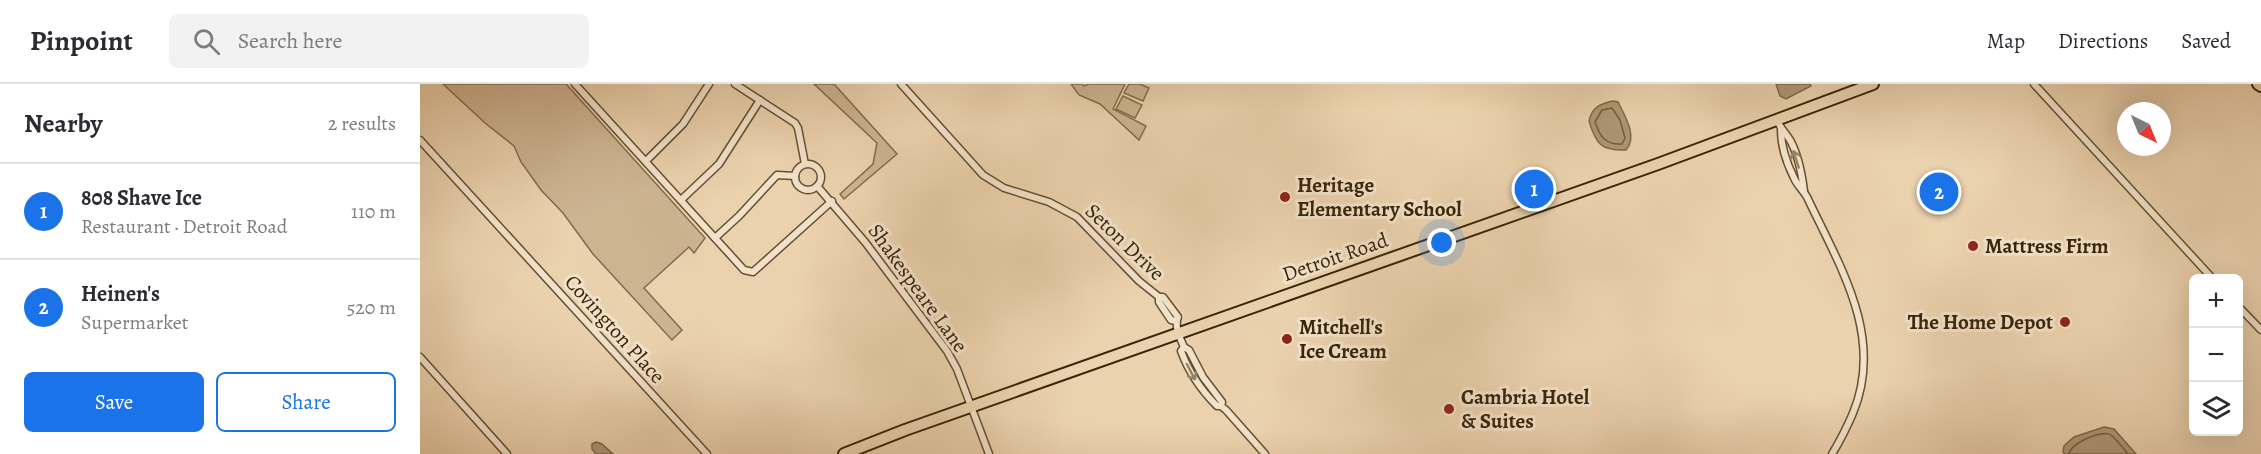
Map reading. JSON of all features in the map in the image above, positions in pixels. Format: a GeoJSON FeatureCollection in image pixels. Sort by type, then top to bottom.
{"type":"FeatureCollection","features":[{"type":"Feature","properties":{"kind":"main road","name":"Detroit Road"},"geometry":{"type":"LineString","coordinates":[[844,454],[904,430],[1178,333],[1779,125],[1873,84]]}},
{"type":"Feature","properties":{"kind":"street"},"geometry":{"type":"LineString","coordinates":[[575,84],[744,270],[753,272],[832,201]]}},
{"type":"Feature","properties":{"kind":"street"},"geometry":{"type":"LineString","coordinates":[[646,161],[683,124],[709,84]]}},
{"type":"Feature","properties":{"kind":"street"},"geometry":{"type":"LineString","coordinates":[[715,238],[777,175],[795,176],[798,169],[805,164],[795,123],[735,84]]}},
{"type":"Feature","properties":{"kind":"street","name":"Seton Drive"},"geometry":{"type":"LineString","coordinates":[[901,84],[983,175],[1004,188],[1049,202],[1082,220],[1139,281],[1170,304],[1178,316],[1176,321],[1178,333],[1184,347],[1189,350],[1203,377],[1222,402],[1221,406],[1265,454]]}},
{"type":"Feature","properties":{"kind":"street"},"geometry":{"type":"LineString","coordinates":[[2034,84],[2209,274]]}},
{"type":"Feature","properties":{"kind":"street"},"geometry":{"type":"LineString","coordinates":[[681,200],[719,164],[760,100]]}},
{"type":"Feature","properties":{"kind":"street"},"geometry":{"type":"LineString","coordinates":[[1779,125],[1781,141],[1794,178],[1804,192],[1851,292],[1862,325],[1864,362],[1859,393],[1854,412],[1832,454]]}},
{"type":"Feature","properties":{"kind":"street","name":"Covington Place"},"geometry":{"type":"LineString","coordinates":[[420,140],[707,454]]}},
{"type":"Feature","properties":{"kind":"street","name":"Shakespeare Lane"},"geometry":{"type":"LineString","coordinates":[[795,176],[798,186],[803,190],[817,186],[821,178],[819,171],[814,166],[805,164]]}},
{"type":"Feature","properties":{"kind":"street","name":"Shakespeare Lane"},"geometry":{"type":"LineString","coordinates":[[817,186],[832,201],[940,341],[957,369],[989,454]]}},
{"type":"Feature","properties":{"kind":"street"},"geometry":{"type":"LineString","coordinates":[[2243,311],[2261,330]]}},
{"type":"Feature","properties":{"kind":"street"},"geometry":{"type":"LineString","coordinates":[[420,357],[507,454]]}},
{"type":"Feature","properties":{"kind":"shaded area"},"geometry":{"type":"Polygon","coordinates":[[[443,84],[566,84],[705,238],[694,253],[689,247],[644,288],[682,330],[672,340],[593,254],[563,213],[541,190],[521,162],[514,146],[443,84]]]}},
{"type":"Feature","properties":{"kind":"shaded area"},"geometry":{"type":"Polygon","coordinates":[[[814,84],[834,84],[897,154],[844,199],[840,194],[873,164],[877,143],[814,84]]]}},
{"type":"Feature","properties":{"kind":"shaded area"},"geometry":{"type":"Polygon","coordinates":[[[1071,84],[1084,86],[1125,84],[1113,109],[1146,126],[1139,140],[1100,104],[1079,95],[1071,84]]]}},
{"type":"Feature","properties":{"kind":"shaded area"},"geometry":{"type":"Polygon","coordinates":[[[1129,84],[1140,84],[1149,88],[1143,101],[1124,93],[1129,84]]]}},
{"type":"Feature","properties":{"kind":"shaded area"},"geometry":{"type":"Polygon","coordinates":[[[1123,96],[1142,105],[1135,118],[1116,109],[1123,96]]]}},
{"type":"Feature","properties":{"kind":"water"},"geometry":{"type":"Polygon","coordinates":[[[1776,84],[1810,84],[1811,86],[1786,99],[1780,96],[1776,84]]]}},
{"type":"Feature","properties":{"kind":"water"},"geometry":{"type":"Polygon","coordinates":[[[1613,101],[1618,102],[1631,133],[1626,150],[1611,149],[1597,141],[1589,121],[1592,112],[1597,107],[1613,101]]]}},
{"type":"Feature","properties":{"kind":"water"},"geometry":{"type":"Polygon","coordinates":[[[2104,427],[2114,429],[2136,454],[2065,454],[2063,452],[2064,446],[2074,437],[2104,427]]]}},
{"type":"Feature","properties":{"kind":"water"},"geometry":{"type":"Polygon","coordinates":[[[596,442],[602,444],[613,454],[596,454],[592,449],[592,444],[596,442]]]}},
{"type":"Feature","properties":{"kind":"place","name":"808 Shave Ice"},"geometry":{"type":"Point","coordinates":[1534,189]}},
{"type":"Feature","properties":{"kind":"place","name":"Heinen's"},"geometry":{"type":"Point","coordinates":[1939,192]}},
{"type":"Feature","properties":{"kind":"place","name":"Heritage Elementary School"},"geometry":{"type":"Point","coordinates":[1285,197]}},
{"type":"Feature","properties":{"kind":"place","name":"Mattress Firm"},"geometry":{"type":"Point","coordinates":[1973,246]}},
{"type":"Feature","properties":{"kind":"place","name":"The Home Depot"},"geometry":{"type":"Point","coordinates":[2065,322]}},
{"type":"Feature","properties":{"kind":"place","name":"Mitchell's Ice Cream"},"geometry":{"type":"Point","coordinates":[1287,339]}},
{"type":"Feature","properties":{"kind":"place","name":"Cambria Hotel & Suites"},"geometry":{"type":"Point","coordinates":[1449,409]}}]}
